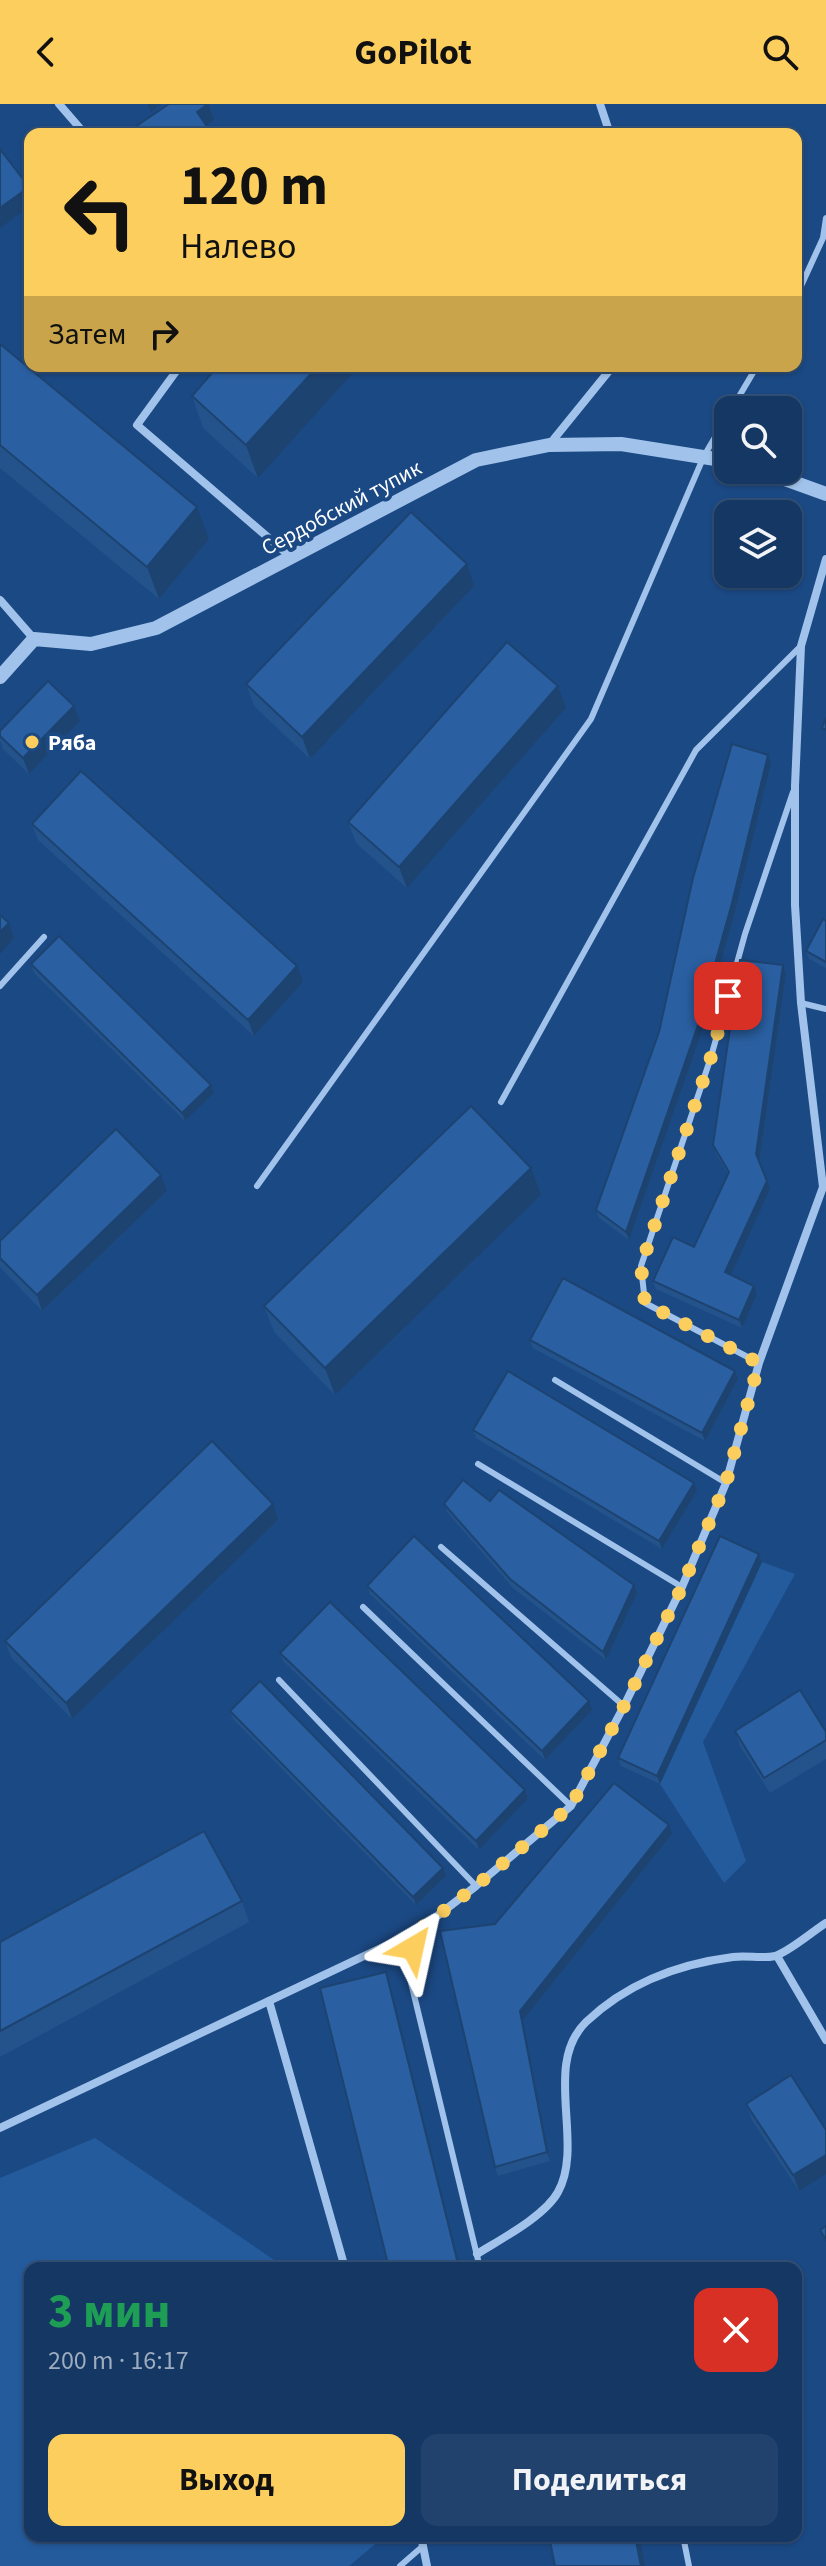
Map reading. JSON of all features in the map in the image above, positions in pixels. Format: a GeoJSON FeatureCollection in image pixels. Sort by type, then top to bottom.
{"type":"FeatureCollection","features":[{"type":"Feature","properties":{"kind":"street"},"geometry":{"type":"LineString","coordinates":[[59,104],[80,128]]}},
{"type":"Feature","properties":{"kind":"street"},"geometry":{"type":"LineString","coordinates":[[600,104],[608,128]]}},
{"type":"Feature","properties":{"kind":"street"},"geometry":{"type":"LineString","coordinates":[[176,372],[137,425],[292,558]]}},
{"type":"Feature","properties":{"kind":"street"},"geometry":{"type":"LineString","coordinates":[[549,445],[608,372]]}},
{"type":"Feature","properties":{"kind":"street","name":"Сердобский тупик"},"geometry":{"type":"LineString","coordinates":[[34,639],[91,644],[156,628],[476,460],[549,445],[621,444],[714,458]]}},
{"type":"Feature","properties":{"kind":"street"},"geometry":{"type":"LineString","coordinates":[[799,484],[826,494]]}},
{"type":"Feature","properties":{"kind":"street"},"geometry":{"type":"LineString","coordinates":[[0,2128],[419,1930],[571,1806],[624,1706],[682,1587],[726,1483],[759,1363],[824,1190],[801,1003],[795,905],[795,786],[801,646],[826,559]]}},
{"type":"Feature","properties":{"kind":"street"},"geometry":{"type":"LineString","coordinates":[[0,600],[34,639],[0,677]]}},
{"type":"Feature","properties":{"kind":"street"},"geometry":{"type":"LineString","coordinates":[[477,2254],[532,2219],[558,2192],[567,2160],[567,2057],[583,2024],[627,1989],[683,1967],[734,1957],[777,1956],[826,1923]]}},
{"type":"Feature","properties":{"kind":"street"},"geometry":{"type":"LineString","coordinates":[[777,1956],[826,2040]]}},
{"type":"Feature","properties":{"kind":"street"},"geometry":{"type":"LineString","coordinates":[[269,2001],[343,2262]]}},
{"type":"Feature","properties":{"kind":"street"},"geometry":{"type":"LineString","coordinates":[[422,2542],[427,2566]]}},
{"type":"Feature","properties":{"kind":"lane"},"geometry":{"type":"LineString","coordinates":[[802,284],[824,236],[826,218]]}},
{"type":"Feature","properties":{"kind":"lane"},"geometry":{"type":"LineString","coordinates":[[739,396],[753,372]]}},
{"type":"Feature","properties":{"kind":"lane"},"geometry":{"type":"LineString","coordinates":[[257,1186],[591,719],[714,439]]}},
{"type":"Feature","properties":{"kind":"lane"},"geometry":{"type":"LineString","coordinates":[[501,1102],[696,750],[801,646]]}},
{"type":"Feature","properties":{"kind":"lane"},"geometry":{"type":"LineString","coordinates":[[759,1363],[645,1303],[641,1266],[711,1057],[745,934],[795,786]]}},
{"type":"Feature","properties":{"kind":"lane"},"geometry":{"type":"LineString","coordinates":[[0,986],[44,937]]}},
{"type":"Feature","properties":{"kind":"lane"},"geometry":{"type":"LineString","coordinates":[[801,1003],[826,1009]]}},
{"type":"Feature","properties":{"kind":"lane"},"geometry":{"type":"LineString","coordinates":[[555,1380],[726,1483]]}},
{"type":"Feature","properties":{"kind":"lane"},"geometry":{"type":"LineString","coordinates":[[478,1464],[682,1587]]}},
{"type":"Feature","properties":{"kind":"lane"},"geometry":{"type":"LineString","coordinates":[[441,1547],[624,1706]]}},
{"type":"Feature","properties":{"kind":"lane"},"geometry":{"type":"LineString","coordinates":[[363,1607],[571,1806]]}},
{"type":"Feature","properties":{"kind":"lane"},"geometry":{"type":"LineString","coordinates":[[279,1680],[476,1886]]}},
{"type":"Feature","properties":{"kind":"lane"},"geometry":{"type":"LineString","coordinates":[[419,1930],[407,1966],[479,2262]]}},
{"type":"Feature","properties":{"kind":"lane"},"geometry":{"type":"LineString","coordinates":[[684,2542],[689,2566]]}},
{"type":"Feature","properties":{"kind":"lane"},"geometry":{"type":"LineString","coordinates":[[400,2566],[423,2546]]}},
{"type":"Feature","properties":{"kind":"shaded area"},"geometry":{"type":"Polygon","coordinates":[[[762,1562],[795,1574],[703,1742],[746,1861],[724,1883],[660,1784],[762,1562]]]}},
{"type":"Feature","properties":{"kind":"shaded area"},"geometry":{"type":"Polygon","coordinates":[[[95,2138],[277,2262],[24,2262],[24,2542],[378,2542],[349,2566],[0,2566],[0,2178],[95,2138]]]}},
{"type":"Feature","properties":{"kind":"building"},"geometry":{"type":"Polygon","coordinates":[[[169,104],[208,104],[197,112],[208,128],[135,127],[169,104]]]}},
{"type":"Feature","properties":{"kind":"building"},"geometry":{"type":"Polygon","coordinates":[[[0,149],[24,180],[24,191],[0,208],[0,149]]]}},
{"type":"Feature","properties":{"kind":"building"},"geometry":{"type":"Polygon","coordinates":[[[0,344],[24,364],[24,372],[34,372],[197,507],[147,567],[0,445],[0,344]]]}},
{"type":"Feature","properties":{"kind":"building"},"geometry":{"type":"Polygon","coordinates":[[[213,372],[313,372],[246,445],[192,396],[213,372]]]}},
{"type":"Feature","properties":{"kind":"building"},"geometry":{"type":"Polygon","coordinates":[[[411,512],[467,564],[302,737],[246,684],[411,512]]]}},
{"type":"Feature","properties":{"kind":"building"},"geometry":{"type":"Polygon","coordinates":[[[507,642],[558,686],[399,867],[348,822],[507,642]]]}},
{"type":"Feature","properties":{"kind":"building"},"geometry":{"type":"Polygon","coordinates":[[[48,681],[74,706],[23,758],[0,736],[0,731],[48,681]]]}},
{"type":"Feature","properties":{"kind":"building"},"geometry":{"type":"Polygon","coordinates":[[[732,744],[768,755],[698,1025],[626,1232],[596,1210],[659,1032],[693,878],[732,744]]]}},
{"type":"Feature","properties":{"kind":"building"},"geometry":{"type":"Polygon","coordinates":[[[81,771],[297,966],[248,1020],[32,824],[81,771]]]}},
{"type":"Feature","properties":{"kind":"building"},"geometry":{"type":"Polygon","coordinates":[[[0,915],[9,923],[0,932],[0,915]]]}},
{"type":"Feature","properties":{"kind":"building"},"geometry":{"type":"Polygon","coordinates":[[[823,919],[826,921],[826,962],[806,951],[823,919]]]}},
{"type":"Feature","properties":{"kind":"building"},"geometry":{"type":"Polygon","coordinates":[[[59,936],[211,1085],[182,1113],[31,964],[59,936]]]}},
{"type":"Feature","properties":{"kind":"building"},"geometry":{"type":"Polygon","coordinates":[[[740,960],[783,965],[756,1154],[767,1181],[725,1272],[754,1286],[739,1320],[653,1281],[673,1237],[694,1247],[729,1172],[713,1145],[740,960]]]}},
{"type":"Feature","properties":{"kind":"building"},"geometry":{"type":"Polygon","coordinates":[[[471,1106],[531,1168],[325,1368],[264,1306],[471,1106]]]}},
{"type":"Feature","properties":{"kind":"building"},"geometry":{"type":"Polygon","coordinates":[[[116,1129],[161,1175],[37,1295],[0,1258],[0,1241],[116,1129]]]}},
{"type":"Feature","properties":{"kind":"building"},"geometry":{"type":"Polygon","coordinates":[[[563,1278],[735,1371],[702,1433],[530,1340],[563,1278]]]}},
{"type":"Feature","properties":{"kind":"building"},"geometry":{"type":"Polygon","coordinates":[[[508,1371],[694,1483],[659,1541],[473,1430],[508,1371]]]}},
{"type":"Feature","properties":{"kind":"building"},"geometry":{"type":"Polygon","coordinates":[[[212,1441],[273,1504],[66,1703],[5,1641],[212,1441]]]}},
{"type":"Feature","properties":{"kind":"building"},"geometry":{"type":"Polygon","coordinates":[[[463,1480],[490,1501],[499,1490],[634,1585],[603,1652],[510,1579],[444,1504],[463,1480]]]}},
{"type":"Feature","properties":{"kind":"building"},"geometry":{"type":"Polygon","coordinates":[[[414,1536],[589,1701],[542,1751],[367,1586],[414,1536]]]}},
{"type":"Feature","properties":{"kind":"building"},"geometry":{"type":"Polygon","coordinates":[[[720,1536],[759,1554],[657,1776],[618,1758],[720,1536]]]}},
{"type":"Feature","properties":{"kind":"building"},"geometry":{"type":"Polygon","coordinates":[[[330,1602],[525,1790],[476,1841],[280,1653],[330,1602]]]}},
{"type":"Feature","properties":{"kind":"building"},"geometry":{"type":"Polygon","coordinates":[[[260,1681],[443,1868],[413,1897],[230,1711],[260,1681]]]}},
{"type":"Feature","properties":{"kind":"building"},"geometry":{"type":"Polygon","coordinates":[[[800,1690],[826,1732],[826,1740],[764,1778],[735,1731],[800,1690]]]}},
{"type":"Feature","properties":{"kind":"building"},"geometry":{"type":"Polygon","coordinates":[[[614,1783],[669,1825],[520,2011],[547,2152],[495,2167],[440,1931],[495,1924],[614,1783]]]}},
{"type":"Feature","properties":{"kind":"building"},"geometry":{"type":"Polygon","coordinates":[[[204,1831],[242,1901],[0,2031],[0,1942],[204,1831]]]}},
{"type":"Feature","properties":{"kind":"building"},"geometry":{"type":"Polygon","coordinates":[[[386,1972],[458,2262],[388,2262],[320,1988],[386,1972]]]}},
{"type":"Feature","properties":{"kind":"building"},"geometry":{"type":"Polygon","coordinates":[[[791,2075],[826,2130],[826,2155],[793,2175],[746,2104],[791,2075]]]}},
{"type":"Feature","properties":{"kind":"building"},"geometry":{"type":"Polygon","coordinates":[[[826,2226],[826,2240],[820,2230],[826,2226]]]}},
{"type":"Feature","properties":{"kind":"building"},"geometry":{"type":"Polygon","coordinates":[[[550,2542],[636,2542],[641,2566],[555,2566],[550,2542]]]}},
{"type":"Feature","properties":{"kind":"place","name":"Ряба"},"geometry":{"type":"Point","coordinates":[32,742]}},
{"type":"Feature","properties":{"kind":"route"},"geometry":{"type":"LineString","coordinates":[[413,1948],[419,1930],[571,1806],[682,1587],[726,1483],[759,1363],[645,1303],[641,1266],[711,1057],[728,996]]}}]}
